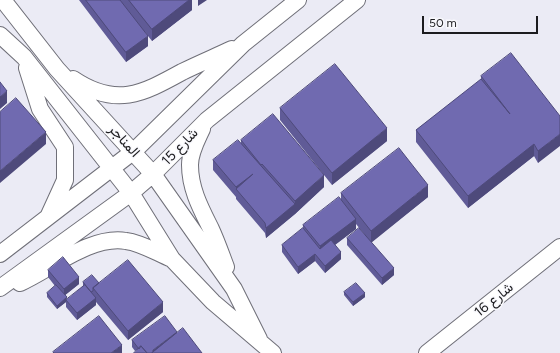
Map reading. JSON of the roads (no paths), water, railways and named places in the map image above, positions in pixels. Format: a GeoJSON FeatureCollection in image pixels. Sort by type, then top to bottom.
{"type":"FeatureCollection","features":[{"type":"Feature","properties":{"kind":"street","name":"المناجر"},"geometry":{"type":"LineString","coordinates":[[3,0],[57,69],[134,151],[153,174],[234,289]]}},
{"type":"Feature","properties":{"kind":"street","name":"شارع 15"},"geometry":{"type":"LineString","coordinates":[[0,254],[48,216],[112,170],[134,151],[243,44],[298,0]]}},
{"type":"Feature","properties":{"kind":"street","name":"شارع 15"},"geometry":{"type":"LineString","coordinates":[[0,288],[131,193],[153,174],[207,120],[357,0]]}},
{"type":"Feature","properties":{"kind":"street","name":"المناجر"},"geometry":{"type":"LineString","coordinates":[[0,35],[24,57],[131,193],[172,259],[213,302],[259,339],[273,353]]}},
{"type":"Feature","properties":{"kind":"street","name":"شارع 15"},"geometry":{"type":"LineString","coordinates":[[57,69],[78,83],[104,93],[118,96],[135,95],[147,91],[188,69],[243,44]]}},
{"type":"Feature","properties":{"kind":"street"},"geometry":{"type":"LineString","coordinates":[[24,57],[40,109],[65,147],[65,180],[48,216]]}},
{"type":"Feature","properties":{"kind":"street","name":"المناجر"},"geometry":{"type":"LineString","coordinates":[[207,120],[192,153],[190,164],[191,176],[198,205],[215,239],[234,289],[259,339]]}},
{"type":"Feature","properties":{"kind":"street"},"geometry":{"type":"LineString","coordinates":[[0,292],[37,275],[80,250],[106,241],[126,241],[172,259]]}},
{"type":"Feature","properties":{"kind":"street","name":"شارع 16"},"geometry":{"type":"LineString","coordinates":[[427,353],[560,247]]}}]}
